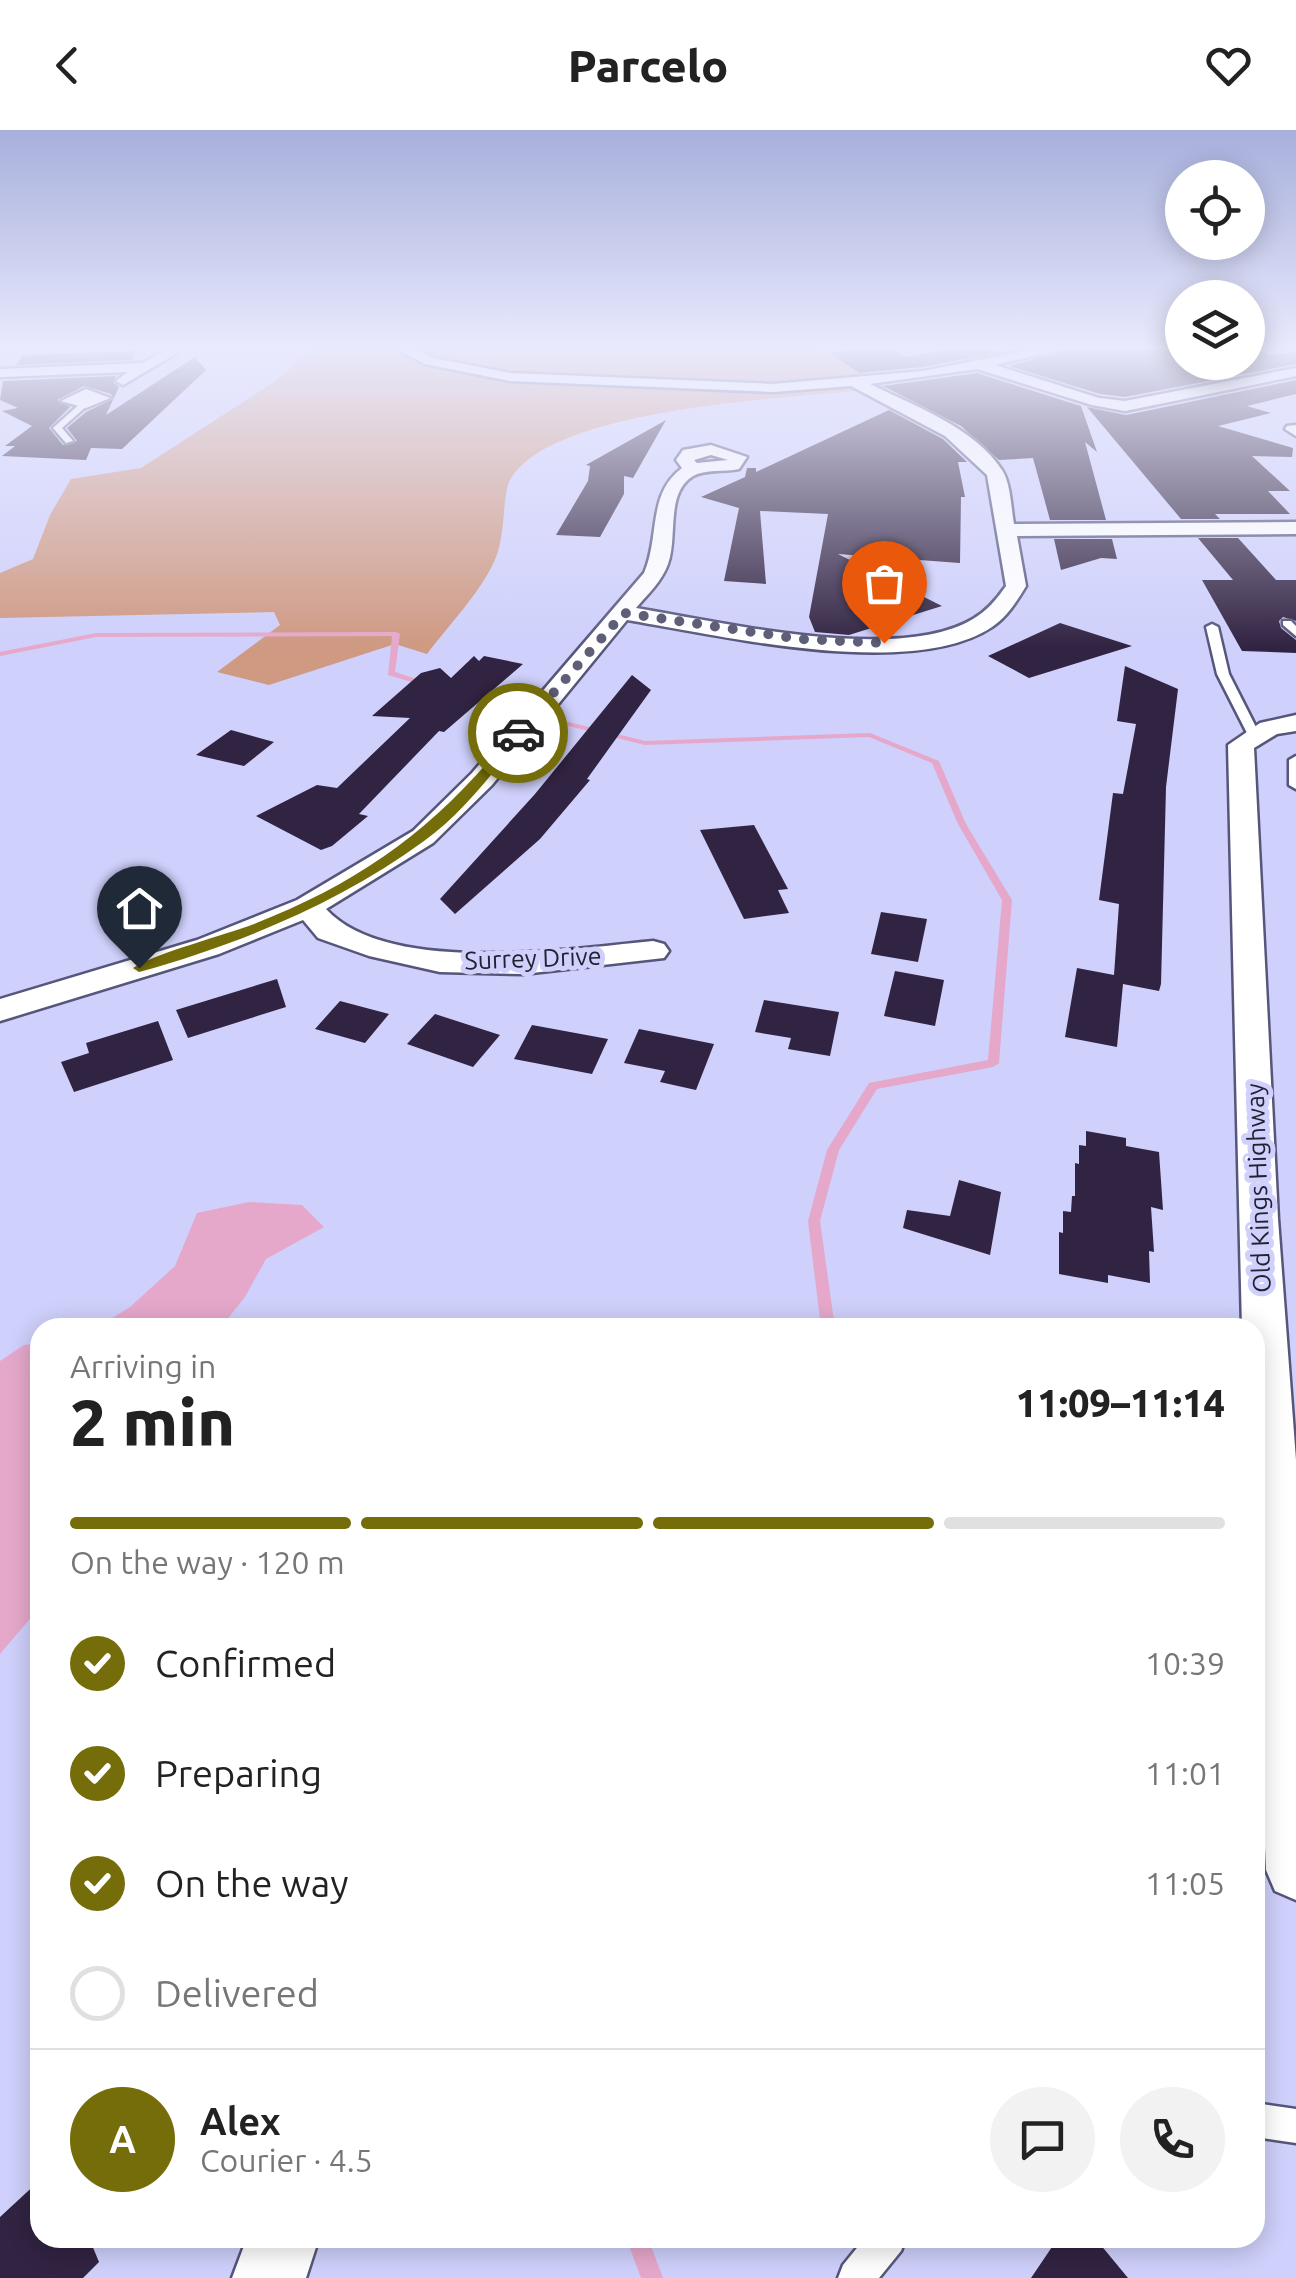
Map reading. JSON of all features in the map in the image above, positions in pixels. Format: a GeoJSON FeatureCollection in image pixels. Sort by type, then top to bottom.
{"type":"FeatureCollection","features":[{"type":"Feature","properties":{"kind":"street"},"geometry":{"type":"LineString","coordinates":[[624,613],[854,644],[920,642],[973,628],[1001,609],[1016,586],[996,474],[985,459],[965,447]]}},
{"type":"Feature","properties":{"kind":"street"},"geometry":{"type":"LineString","coordinates":[[0,1010],[208,946],[308,907],[423,837],[482,779],[533,714],[624,613],[662,560],[670,487],[692,469]]}},
{"type":"Feature","properties":{"kind":"street"},"geometry":{"type":"LineString","coordinates":[[1008,530],[1296,528]]}},
{"type":"Feature","properties":{"kind":"street"},"geometry":{"type":"LineString","coordinates":[[1255,737],[1269,728],[1296,723]]}},
{"type":"Feature","properties":{"kind":"street","name":"Old Kings Highway"},"geometry":{"type":"LineString","coordinates":[[1255,737],[1241,745],[1264,1318]]}},
{"type":"Feature","properties":{"kind":"street","name":"Surrey Drive"},"geometry":{"type":"LineString","coordinates":[[308,907],[329,931],[380,949],[440,962],[523,964],[653,951]]}},
{"type":"Feature","properties":{"kind":"street","name":"Old Kings Highway"},"geometry":{"type":"LineString","coordinates":[[1265,1337],[1296,1870]]}},
{"type":"Feature","properties":{"kind":"street"},"geometry":{"type":"LineString","coordinates":[[269,2278],[280,2248]]}},
{"type":"Feature","properties":{"kind":"lane"},"geometry":{"type":"LineString","coordinates":[[1212,628],[1224,674],[1255,737]]}},
{"type":"Feature","properties":{"kind":"lane"},"geometry":{"type":"LineString","coordinates":[[1296,760],[1296,785]]}},
{"type":"Feature","properties":{"kind":"lane"},"geometry":{"type":"LineString","coordinates":[[1265,2121],[1296,2126]]}},
{"type":"Feature","properties":{"kind":"lane"},"geometry":{"type":"LineString","coordinates":[[856,2278],[880,2248]]}},
{"type":"Feature","properties":{"kind":"shaded area"},"geometry":{"type":"Polygon","coordinates":[[[173,447],[551,447],[535,455],[510,480],[498,552],[488,574],[427,654],[395,644],[269,685],[217,672],[280,625],[274,612],[0,618],[0,573],[33,559],[50,515],[71,479],[141,468],[173,447]]]}},
{"type":"Feature","properties":{"kind":"shaded area"},"geometry":{"type":"Polygon","coordinates":[[[249,1202],[302,1205],[324,1227],[266,1259],[228,1318],[112,1318],[175,1266],[197,1213],[249,1202]]]}},
{"type":"Feature","properties":{"kind":"shaded area"},"geometry":{"type":"Polygon","coordinates":[[[30,1344],[30,1619],[0,1654],[0,1361],[30,1344]]]}},
{"type":"Feature","properties":{"kind":"building"},"geometry":{"type":"Polygon","coordinates":[[[13,447],[124,447],[91,448],[86,460],[2,456],[13,447]]]}},
{"type":"Feature","properties":{"kind":"building"},"geometry":{"type":"Polygon","coordinates":[[[618,447],[651,447],[633,478],[624,476],[624,494],[600,537],[556,535],[588,481],[590,466],[586,465],[618,447]]]}},
{"type":"Feature","properties":{"kind":"building"},"geometry":{"type":"Polygon","coordinates":[[[809,447],[952,447],[967,462],[958,462],[965,497],[961,497],[960,563],[838,554],[942,606],[849,635],[815,632],[809,617],[828,514],[760,511],[766,584],[724,581],[739,508],[701,497],[745,477],[747,468],[756,468],[756,472],[809,447]]]}},
{"type":"Feature","properties":{"kind":"building"},"geometry":{"type":"Polygon","coordinates":[[[985,447],[1086,447],[1106,520],[1050,520],[1033,458],[999,460],[985,447]]]}},
{"type":"Feature","properties":{"kind":"building"},"geometry":{"type":"Polygon","coordinates":[[[1121,447],[1293,448],[1292,457],[1252,456],[1290,491],[1268,491],[1290,514],[1215,514],[1220,519],[1181,519],[1121,447]]]}},
{"type":"Feature","properties":{"kind":"building"},"geometry":{"type":"Polygon","coordinates":[[[1198,538],[1238,538],[1276,580],[1296,580],[1296,621],[1283,617],[1279,621],[1281,628],[1296,640],[1296,653],[1242,651],[1202,580],[1233,580],[1198,538]]]}},
{"type":"Feature","properties":{"kind":"building"},"geometry":{"type":"Polygon","coordinates":[[[1054,539],[1112,539],[1117,559],[1101,558],[1061,570],[1054,539]]]}},
{"type":"Feature","properties":{"kind":"building"},"geometry":{"type":"Polygon","coordinates":[[[1060,623],[1132,646],[1029,678],[988,656],[1060,623]]]}},
{"type":"Feature","properties":{"kind":"building"},"geometry":{"type":"Polygon","coordinates":[[[474,656],[479,661],[484,656],[523,664],[444,732],[439,731],[359,814],[368,816],[332,846],[321,850],[256,816],[317,785],[337,788],[410,718],[372,716],[421,673],[440,668],[451,678],[474,656]]]}},
{"type":"Feature","properties":{"kind":"building"},"geometry":{"type":"Polygon","coordinates":[[[1125,666],[1178,689],[1166,787],[1161,984],[1159,991],[1123,984],[1117,1047],[1065,1037],[1077,968],[1114,975],[1119,904],[1099,900],[1113,793],[1123,794],[1136,724],[1117,721],[1125,666]]]}},
{"type":"Feature","properties":{"kind":"building"},"geometry":{"type":"Polygon","coordinates":[[[632,675],[651,690],[587,779],[590,780],[540,839],[455,914],[440,899],[535,794],[632,675]]]}},
{"type":"Feature","properties":{"kind":"building"},"geometry":{"type":"Polygon","coordinates":[[[231,730],[274,742],[244,766],[196,755],[231,730]]]}},
{"type":"Feature","properties":{"kind":"building"},"geometry":{"type":"Polygon","coordinates":[[[754,825],[788,889],[778,890],[789,913],[744,919],[700,830],[754,825]]]}},
{"type":"Feature","properties":{"kind":"building"},"geometry":{"type":"Polygon","coordinates":[[[881,912],[927,919],[918,962],[871,954],[881,912]]]}},
{"type":"Feature","properties":{"kind":"building"},"geometry":{"type":"Polygon","coordinates":[[[895,971],[944,980],[935,1026],[884,1016],[895,971]]]}},
{"type":"Feature","properties":{"kind":"building"},"geometry":{"type":"Polygon","coordinates":[[[277,979],[286,1007],[188,1038],[176,1010],[277,979]]]}},
{"type":"Feature","properties":{"kind":"building"},"geometry":{"type":"Polygon","coordinates":[[[764,1000],[839,1012],[830,1056],[788,1049],[791,1038],[755,1032],[764,1000]]]}},
{"type":"Feature","properties":{"kind":"building"},"geometry":{"type":"Polygon","coordinates":[[[340,1001],[389,1014],[365,1043],[315,1029],[340,1001]]]}},
{"type":"Feature","properties":{"kind":"building"},"geometry":{"type":"Polygon","coordinates":[[[435,1014],[500,1035],[473,1067],[407,1044],[435,1014]]]}},
{"type":"Feature","properties":{"kind":"building"},"geometry":{"type":"Polygon","coordinates":[[[158,1021],[173,1060],[74,1092],[61,1062],[89,1053],[86,1043],[158,1021]]]}},
{"type":"Feature","properties":{"kind":"building"},"geometry":{"type":"Polygon","coordinates":[[[532,1025],[608,1039],[592,1074],[514,1059],[532,1025]]]}},
{"type":"Feature","properties":{"kind":"building"},"geometry":{"type":"Polygon","coordinates":[[[639,1029],[714,1044],[696,1090],[660,1082],[665,1071],[624,1063],[639,1029]]]}},
{"type":"Feature","properties":{"kind":"building"},"geometry":{"type":"Polygon","coordinates":[[[1086,1131],[1126,1138],[1126,1146],[1159,1152],[1163,1210],[1151,1207],[1154,1252],[1149,1251],[1150,1283],[1108,1275],[1108,1283],[1059,1274],[1059,1232],[1063,1233],[1063,1211],[1071,1212],[1075,1163],[1079,1164],[1079,1145],[1086,1146],[1086,1131]]]}},
{"type":"Feature","properties":{"kind":"building"},"geometry":{"type":"Polygon","coordinates":[[[959,1180],[1001,1192],[990,1255],[903,1228],[907,1210],[950,1216],[959,1180]]]}},
{"type":"Feature","properties":{"kind":"building"},"geometry":{"type":"Polygon","coordinates":[[[30,2189],[30,2248],[93,2248],[99,2262],[83,2278],[0,2278],[0,2217],[30,2189]]]}},
{"type":"Feature","properties":{"kind":"building"},"geometry":{"type":"Polygon","coordinates":[[[1051,2248],[1103,2248],[1128,2278],[1031,2278],[1051,2248]]]}},
{"type":"Feature","properties":{"kind":"waterway"},"geometry":{"type":"LineString","coordinates":[[0,654],[96,635],[396,634],[391,673],[429,686]]}},
{"type":"Feature","properties":{"kind":"waterway"},"geometry":{"type":"LineString","coordinates":[[462,697],[645,743],[870,735],[935,761],[962,824],[1007,900],[993,1063],[873,1086],[833,1150],[814,1221],[827,1318]]}},
{"type":"Feature","properties":{"kind":"waterway"},"geometry":{"type":"LineString","coordinates":[[641,2248],[652,2278]]}},
{"type":"Feature","properties":{"kind":"way so far"},"geometry":{"type":"LineString","coordinates":[[518,733],[624,613],[800,639],[884,643]]}},
{"type":"Feature","properties":{"kind":"route"},"geometry":{"type":"LineString","coordinates":[[139,968],[308,907],[423,837],[482,779],[518,733]]}}]}
